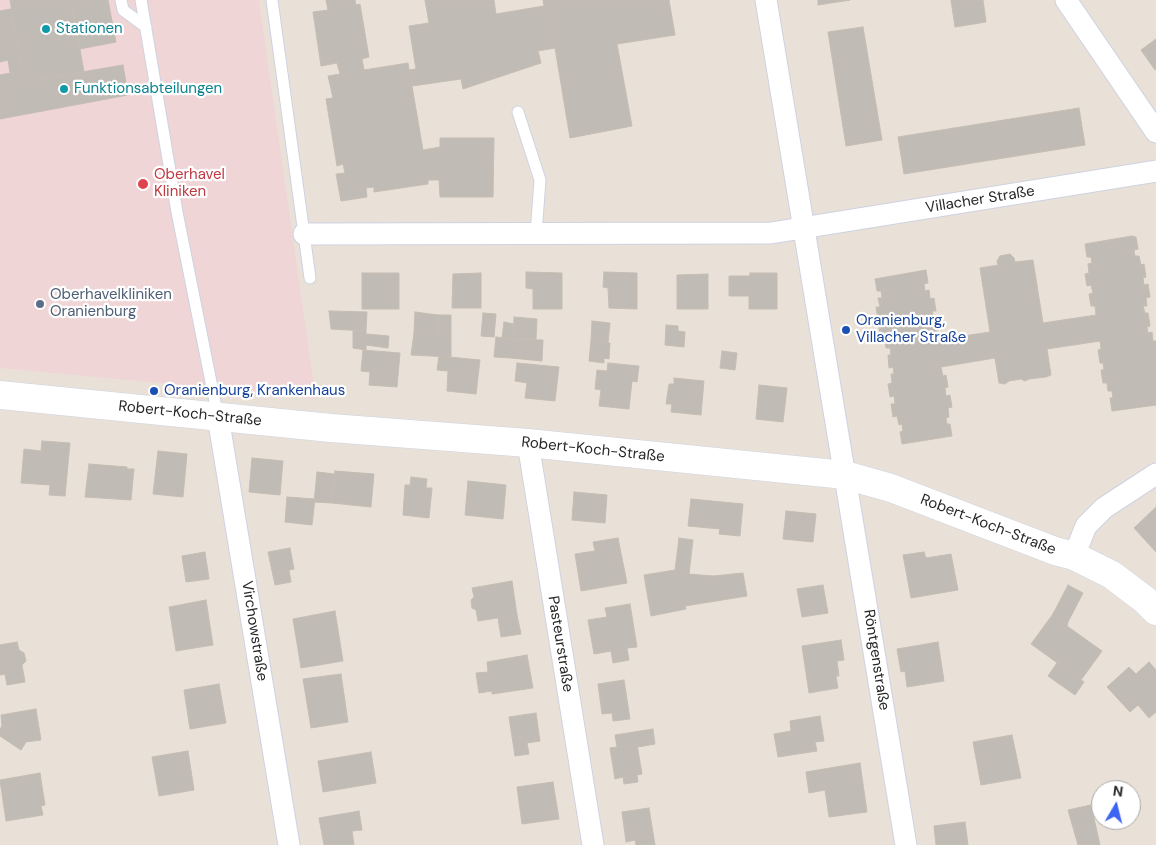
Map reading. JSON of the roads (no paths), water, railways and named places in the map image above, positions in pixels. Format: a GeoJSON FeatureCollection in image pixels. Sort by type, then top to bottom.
{"type":"FeatureCollection","features":[{"type":"Feature","properties":{"kind":"street"},"geometry":{"type":"LineString","coordinates":[[766,0],[844,475]]}},
{"type":"Feature","properties":{"kind":"street"},"geometry":{"type":"LineString","coordinates":[[1066,0],[1156,132]]}},
{"type":"Feature","properties":{"kind":"street","name":"Villacher Straße"},"geometry":{"type":"LineString","coordinates":[[804,229],[1156,171]]}},
{"type":"Feature","properties":{"kind":"street"},"geometry":{"type":"LineString","coordinates":[[304,234],[771,233],[804,229]]}},
{"type":"Feature","properties":{"kind":"street","name":"Robert-Koch-Straße"},"geometry":{"type":"LineString","coordinates":[[0,395],[218,417],[528,443],[844,475],[891,488],[1056,551],[1074,556],[1112,574],[1156,611]]}},
{"type":"Feature","properties":{"kind":"street","name":"Virchowstraße"},"geometry":{"type":"LineString","coordinates":[[218,417],[289,845]]}},
{"type":"Feature","properties":{"kind":"street","name":"Pasteurstraße"},"geometry":{"type":"LineString","coordinates":[[528,443],[593,845]]}},
{"type":"Feature","properties":{"kind":"street"},"geometry":{"type":"LineString","coordinates":[[1074,556],[1086,526],[1104,508],[1156,474]]}},
{"type":"Feature","properties":{"kind":"street","name":"Röntgenstraße"},"geometry":{"type":"LineString","coordinates":[[844,475],[906,845]]}},
{"type":"Feature","properties":{"kind":"lane"},"geometry":{"type":"LineString","coordinates":[[121,0],[123,10],[146,27]]}},
{"type":"Feature","properties":{"kind":"lane"},"geometry":{"type":"LineString","coordinates":[[141,0],[192,291],[218,417]]}},
{"type":"Feature","properties":{"kind":"lane"},"geometry":{"type":"LineString","coordinates":[[272,0],[310,278]]}},
{"type":"Feature","properties":{"kind":"lane"},"geometry":{"type":"LineString","coordinates":[[518,112],[540,180],[536,234]]}},
{"type":"Feature","properties":{"kind":"place","name":"Stationen"},"geometry":{"type":"Point","coordinates":[46,29]}},
{"type":"Feature","properties":{"kind":"place","name":"Funktionsabteilungen"},"geometry":{"type":"Point","coordinates":[64,89]}},
{"type":"Feature","properties":{"kind":"place","name":"Oberhavel Kliniken"},"geometry":{"type":"Point","coordinates":[143,184]}},
{"type":"Feature","properties":{"kind":"place","name":"Oberhavelkliniken Oranienburg"},"geometry":{"type":"Point","coordinates":[40,304]}},
{"type":"Feature","properties":{"kind":"place","name":"Oranienburg, Villacher Straße"},"geometry":{"type":"Point","coordinates":[846,330]}},
{"type":"Feature","properties":{"kind":"place","name":"Oranienburg, Krankenhaus"},"geometry":{"type":"Point","coordinates":[154,391]}}]}
